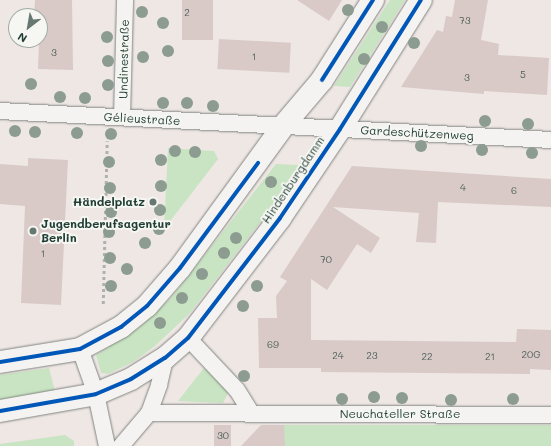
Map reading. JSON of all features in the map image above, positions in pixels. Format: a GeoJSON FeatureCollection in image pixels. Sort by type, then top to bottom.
{"type":"FeatureCollection","features":[{"type":"Feature","properties":{"kind":"main road"},"geometry":{"type":"LineString","coordinates":[[0,362],[80,350],[121,327],[147,306],[180,268],[283,126],[322,80],[373,0]]}},
{"type":"Feature","properties":{"kind":"main road","name":"Hindenburgdamm"},"geometry":{"type":"LineString","coordinates":[[0,411],[40,406],[96,394],[131,379],[165,358],[188,338],[280,218],[340,129],[421,0]]}},
{"type":"Feature","properties":{"kind":"street","name":"Undinestraße"},"geometry":{"type":"LineString","coordinates":[[122,117],[125,0]]}},
{"type":"Feature","properties":{"kind":"street","name":"Gélieustraße"},"geometry":{"type":"LineString","coordinates":[[0,111],[283,126]]}},
{"type":"Feature","properties":{"kind":"street","name":"Gardeschützenweg"},"geometry":{"type":"LineString","coordinates":[[283,126],[551,140]]}},
{"type":"Feature","properties":{"kind":"street"},"geometry":{"type":"LineString","coordinates":[[188,338],[237,390],[250,411]]}},
{"type":"Feature","properties":{"kind":"street"},"geometry":{"type":"LineString","coordinates":[[80,350],[96,394],[107,446]]}},
{"type":"Feature","properties":{"kind":"street"},"geometry":{"type":"LineString","coordinates":[[121,446],[149,413],[160,385],[165,358]]}},
{"type":"Feature","properties":{"kind":"street","name":"Neuchateller Straße"},"geometry":{"type":"LineString","coordinates":[[149,413],[250,411],[551,415]]}},
{"type":"Feature","properties":{"kind":"path"},"geometry":{"type":"LineString","coordinates":[[103,304],[107,141]]}},
{"type":"Feature","properties":{"kind":"green space"},"geometry":{"type":"Polygon","coordinates":[[[390,0],[405,0],[350,87],[334,86],[390,0]]]}},
{"type":"Feature","properties":{"kind":"green space"},"geometry":{"type":"Polygon","coordinates":[[[168,148],[214,151],[218,159],[164,229],[168,148]]]}},
{"type":"Feature","properties":{"kind":"green space"},"geometry":{"type":"Polygon","coordinates":[[[276,164],[299,165],[265,216],[189,314],[155,346],[133,362],[108,374],[101,373],[96,355],[141,326],[171,298],[276,164]]]}},
{"type":"Feature","properties":{"kind":"green space"},"geometry":{"type":"Polygon","coordinates":[[[49,368],[55,391],[0,400],[0,375],[49,368]]]}},
{"type":"Feature","properties":{"kind":"green space"},"geometry":{"type":"Polygon","coordinates":[[[204,368],[227,388],[228,393],[223,403],[178,401],[204,368]]]}},
{"type":"Feature","properties":{"kind":"green space"},"geometry":{"type":"Polygon","coordinates":[[[284,425],[551,425],[551,446],[284,446],[284,425]]]}},
{"type":"Feature","properties":{"kind":"green space"},"geometry":{"type":"Polygon","coordinates":[[[65,435],[74,441],[74,446],[0,446],[0,444],[65,435]]]}},
{"type":"Feature","properties":{"kind":"building"},"geometry":{"type":"Polygon","coordinates":[[[35,0],[72,0],[73,70],[38,69],[39,48],[48,48],[48,8],[34,8],[35,0]]]}},
{"type":"Feature","properties":{"kind":"building"},"geometry":{"type":"Polygon","coordinates":[[[182,0],[213,0],[213,40],[182,40],[182,0]]]}},
{"type":"Feature","properties":{"kind":"building"},"geometry":{"type":"Polygon","coordinates":[[[297,0],[342,0],[329,21],[297,0]]]}},
{"type":"Feature","properties":{"kind":"building"},"geometry":{"type":"Polygon","coordinates":[[[455,0],[488,0],[481,40],[499,44],[498,55],[549,58],[547,95],[484,91],[484,94],[401,87],[437,30],[443,32],[446,16],[452,17],[455,0]]]}},
{"type":"Feature","properties":{"kind":"building"},"geometry":{"type":"Polygon","coordinates":[[[219,39],[291,43],[289,73],[217,69],[219,39]]]}},
{"type":"Feature","properties":{"kind":"building"},"geometry":{"type":"Polygon","coordinates":[[[28,158],[68,160],[61,305],[21,303],[25,206],[0,204],[0,164],[28,166],[28,158]]]}},
{"type":"Feature","properties":{"kind":"building"},"geometry":{"type":"Polygon","coordinates":[[[352,166],[551,179],[551,207],[438,202],[436,243],[416,242],[419,213],[333,207],[380,238],[371,253],[357,244],[327,290],[311,279],[311,340],[516,342],[517,329],[551,330],[551,370],[530,369],[530,374],[321,372],[321,368],[259,368],[258,318],[277,318],[276,296],[287,281],[280,277],[352,166]]]}},
{"type":"Feature","properties":{"kind":"building"},"geometry":{"type":"Polygon","coordinates":[[[214,425],[231,425],[231,446],[214,446],[214,425]]]}},
{"type":"Feature","properties":{"kind":"building"},"geometry":{"type":"Polygon","coordinates":[[[261,425],[284,425],[285,446],[241,446],[261,425]]]}},
{"type":"Feature","properties":{"kind":"cycle path"},"geometry":{"type":"LineString","coordinates":[[322,80],[373,0]]}},
{"type":"Feature","properties":{"kind":"cycle path"},"geometry":{"type":"LineString","coordinates":[[0,411],[96,394],[131,379],[165,358],[188,338],[280,218],[340,129],[421,0]]}},
{"type":"Feature","properties":{"kind":"cycle path"},"geometry":{"type":"LineString","coordinates":[[0,362],[80,349],[121,327],[147,306],[180,268],[258,163]]}},
{"type":"Feature","properties":{"kind":"place","name":"Händelplatz"},"geometry":{"type":"Point","coordinates":[153,202]}},
{"type":"Feature","properties":{"kind":"place","name":"Jugendberufsagentur Berlin"},"geometry":{"type":"Point","coordinates":[33,231]}}]}
